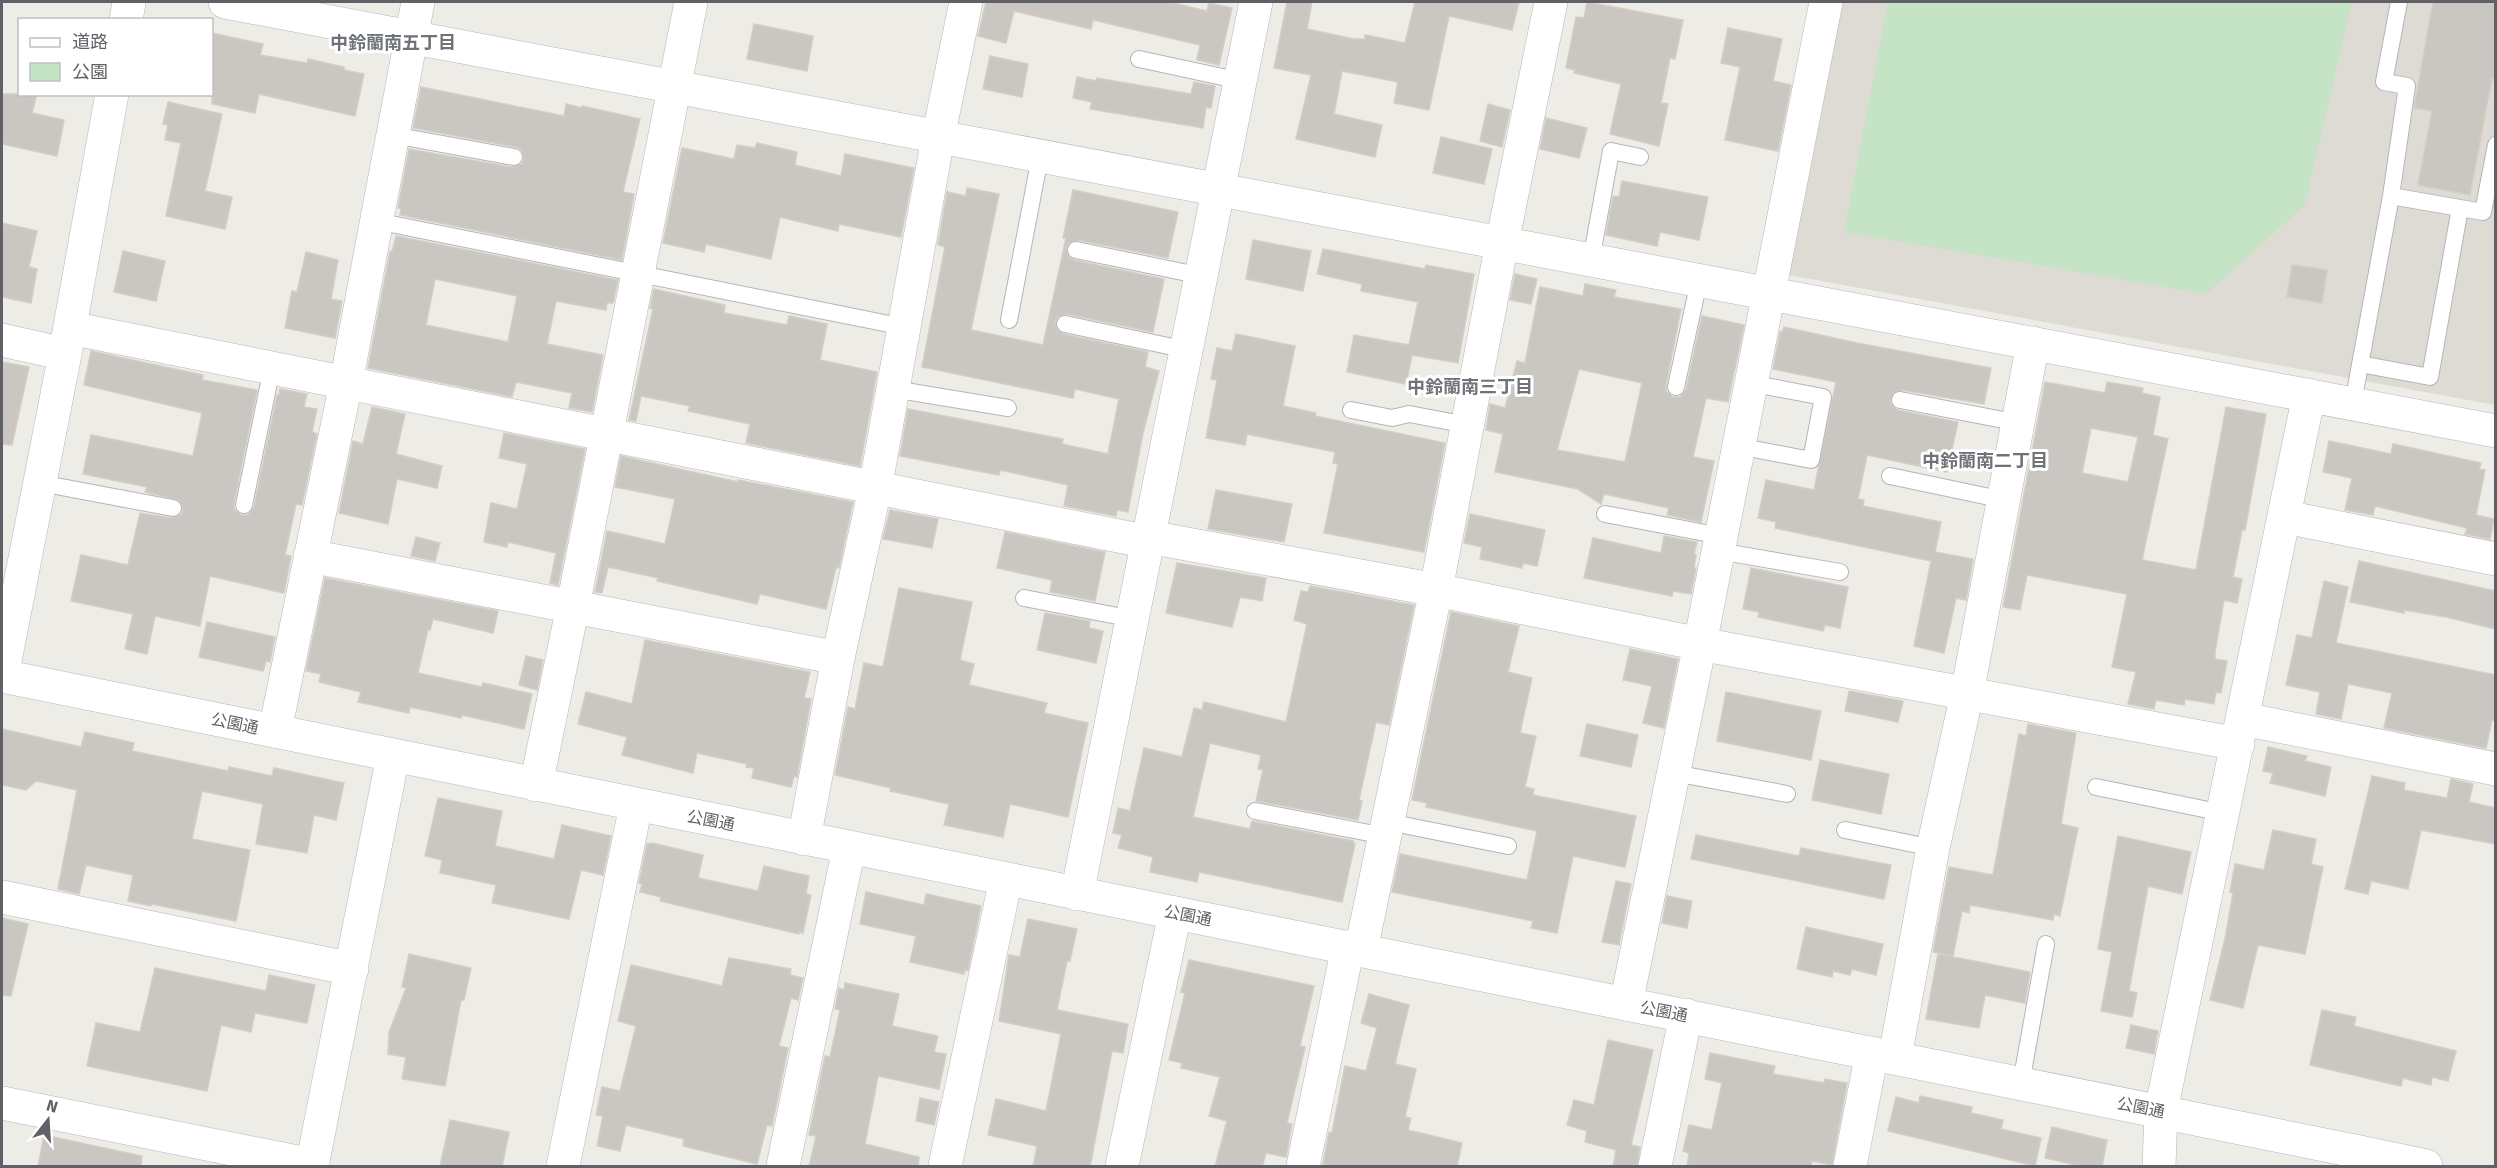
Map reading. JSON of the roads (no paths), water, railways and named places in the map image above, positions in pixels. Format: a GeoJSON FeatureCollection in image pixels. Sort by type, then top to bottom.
{"type":"FeatureCollection","features":[{"type":"Feature","properties":{"kind":"street"},"geometry":{"type":"LineString","coordinates":[[126,18],[129,2]]}},
{"type":"Feature","properties":{"kind":"street"},"geometry":{"type":"LineString","coordinates":[[225,2],[2496,431]]}},
{"type":"Feature","properties":{"kind":"street"},"geometry":{"type":"LineString","coordinates":[[275,731],[418,2]]}},
{"type":"Feature","properties":{"kind":"street"},"geometry":{"type":"LineString","coordinates":[[536,785],[691,2]]}},
{"type":"Feature","properties":{"kind":"street"},"geometry":{"type":"LineString","coordinates":[[804,838],[838,658],[874,489],[938,138],[966,2]]}},
{"type":"Feature","properties":{"kind":"street"},"geometry":{"type":"LineString","coordinates":[[1077,894],[1257,2]]}},
{"type":"Feature","properties":{"kind":"street"},"geometry":{"type":"LineString","coordinates":[[1303,1167],[1354,949],[1386,829],[1436,590],[1502,243],[1551,2]]}},
{"type":"Feature","properties":{"kind":"street"},"geometry":{"type":"LineString","coordinates":[[1626,1004],[1700,644],[1767,293],[1826,2]]}},
{"type":"Feature","properties":{"kind":"street"},"geometry":{"type":"LineString","coordinates":[[2,676],[68,341],[112,96]]}},
{"type":"Feature","properties":{"kind":"street"},"geometry":{"type":"LineString","coordinates":[[2,340],[68,341],[272,368],[874,489],[1436,590],[1700,644],[1966,694],[2496,769]]}},
{"type":"Feature","properties":{"kind":"street"},"geometry":{"type":"LineString","coordinates":[[1850,1167],[1883,1055],[1933,848],[1966,694],[2033,343]]}},
{"type":"Feature","properties":{"kind":"street"},"geometry":{"type":"LineString","coordinates":[[2159,1167],[2161,1111],[2309,395]]}},
{"type":"Feature","properties":{"kind":"street"},"geometry":{"type":"LineString","coordinates":[[2285,517],[2496,559]]}},
{"type":"Feature","properties":{"kind":"street"},"geometry":{"type":"LineString","coordinates":[[310,556],[838,658]]}},
{"type":"Feature","properties":{"kind":"street","name":"公園通"},"geometry":{"type":"LineString","coordinates":[[2,676],[2161,1111],[2358,1159],[2427,1167]]}},
{"type":"Feature","properties":{"kind":"street"},"geometry":{"type":"LineString","coordinates":[[2,1103],[312,1166],[393,756]]}},
{"type":"Feature","properties":{"kind":"street"},"geometry":{"type":"LineString","coordinates":[[563,1167],[636,805]]}},
{"type":"Feature","properties":{"kind":"street"},"geometry":{"type":"LineString","coordinates":[[783,1167],[849,848]]}},
{"type":"Feature","properties":{"kind":"street"},"geometry":{"type":"LineString","coordinates":[[945,1167],[1006,879]]}},
{"type":"Feature","properties":{"kind":"street"},"geometry":{"type":"LineString","coordinates":[[2,897],[352,969]]}},
{"type":"Feature","properties":{"kind":"street"},"geometry":{"type":"LineString","coordinates":[[1122,1167],[1175,913]]}},
{"type":"Feature","properties":{"kind":"street"},"geometry":{"type":"LineString","coordinates":[[1655,1167],[1686,1015]]}},
{"type":"Feature","properties":{"kind":"lane"},"geometry":{"type":"LineString","coordinates":[[2353,404],[2391,196],[2407,86],[2384,82],[2399,2]]}},
{"type":"Feature","properties":{"kind":"lane"},"geometry":{"type":"LineString","coordinates":[[1139,59],[1241,81]]}},
{"type":"Feature","properties":{"kind":"lane"},"geometry":{"type":"LineString","coordinates":[[393,135],[514,157]]}},
{"type":"Feature","properties":{"kind":"lane"},"geometry":{"type":"LineString","coordinates":[[2391,196],[2483,212],[2496,145]]}},
{"type":"Feature","properties":{"kind":"lane"},"geometry":{"type":"LineString","coordinates":[[1591,260],[1611,151],[1640,158]]}},
{"type":"Feature","properties":{"kind":"lane"},"geometry":{"type":"LineString","coordinates":[[1010,320],[1040,157]]}},
{"type":"Feature","properties":{"kind":"lane"},"geometry":{"type":"LineString","coordinates":[[2360,364],[2430,377],[2460,208]]}},
{"type":"Feature","properties":{"kind":"lane"},"geometry":{"type":"LineString","coordinates":[[376,221],[904,327]]}},
{"type":"Feature","properties":{"kind":"lane"},"geometry":{"type":"LineString","coordinates":[[1076,250],[1202,276]]}},
{"type":"Feature","properties":{"kind":"lane"},"geometry":{"type":"LineString","coordinates":[[1676,387],[1699,280]]}},
{"type":"Feature","properties":{"kind":"lane"},"geometry":{"type":"LineString","coordinates":[[1065,324],[1187,350]]}},
{"type":"Feature","properties":{"kind":"lane"},"geometry":{"type":"LineString","coordinates":[[244,505],[272,368]]}},
{"type":"Feature","properties":{"kind":"lane"},"geometry":{"type":"LineString","coordinates":[[1738,446],[1811,460],[1823,397],[1750,383]]}},
{"type":"Feature","properties":{"kind":"lane"},"geometry":{"type":"LineString","coordinates":[[893,388],[1008,408]]}},
{"type":"Feature","properties":{"kind":"lane"},"geometry":{"type":"LineString","coordinates":[[1900,400],[2019,423]]}},
{"type":"Feature","properties":{"kind":"lane"},"geometry":{"type":"LineString","coordinates":[[1351,410],[1392,418],[1409,414],[1467,425]]}},
{"type":"Feature","properties":{"kind":"lane"},"geometry":{"type":"LineString","coordinates":[[1890,476],[2004,500]]}},
{"type":"Feature","properties":{"kind":"lane"},"geometry":{"type":"LineString","coordinates":[[40,483],[173,508]]}},
{"type":"Feature","properties":{"kind":"lane"},"geometry":{"type":"LineString","coordinates":[[1605,514],[1840,572]]}},
{"type":"Feature","properties":{"kind":"lane"},"geometry":{"type":"LineString","coordinates":[[1024,598],[1133,619]]}},
{"type":"Feature","properties":{"kind":"lane"},"geometry":{"type":"LineString","coordinates":[[1674,773],[1787,794]]}},
{"type":"Feature","properties":{"kind":"lane"},"geometry":{"type":"LineString","coordinates":[[2096,787],[2223,813]]}},
{"type":"Feature","properties":{"kind":"lane"},"geometry":{"type":"LineString","coordinates":[[1255,811],[1508,846]]}},
{"type":"Feature","properties":{"kind":"lane"},"geometry":{"type":"LineString","coordinates":[[1845,830],[1933,848]]}},
{"type":"Feature","properties":{"kind":"lane"},"geometry":{"type":"LineString","coordinates":[[2021,1083],[2046,944]]}},
{"type":"Feature","properties":{"kind":"district","name":"中鈴蘭南五丁目"},"geometry":{"type":"Point","coordinates":[393,43]}},
{"type":"Feature","properties":{"kind":"district","name":"中鈴蘭南三丁目"},"geometry":{"type":"Point","coordinates":[1470,387]}},
{"type":"Feature","properties":{"kind":"district","name":"中鈴蘭南二丁目"},"geometry":{"type":"Point","coordinates":[1985,461]}}]}
